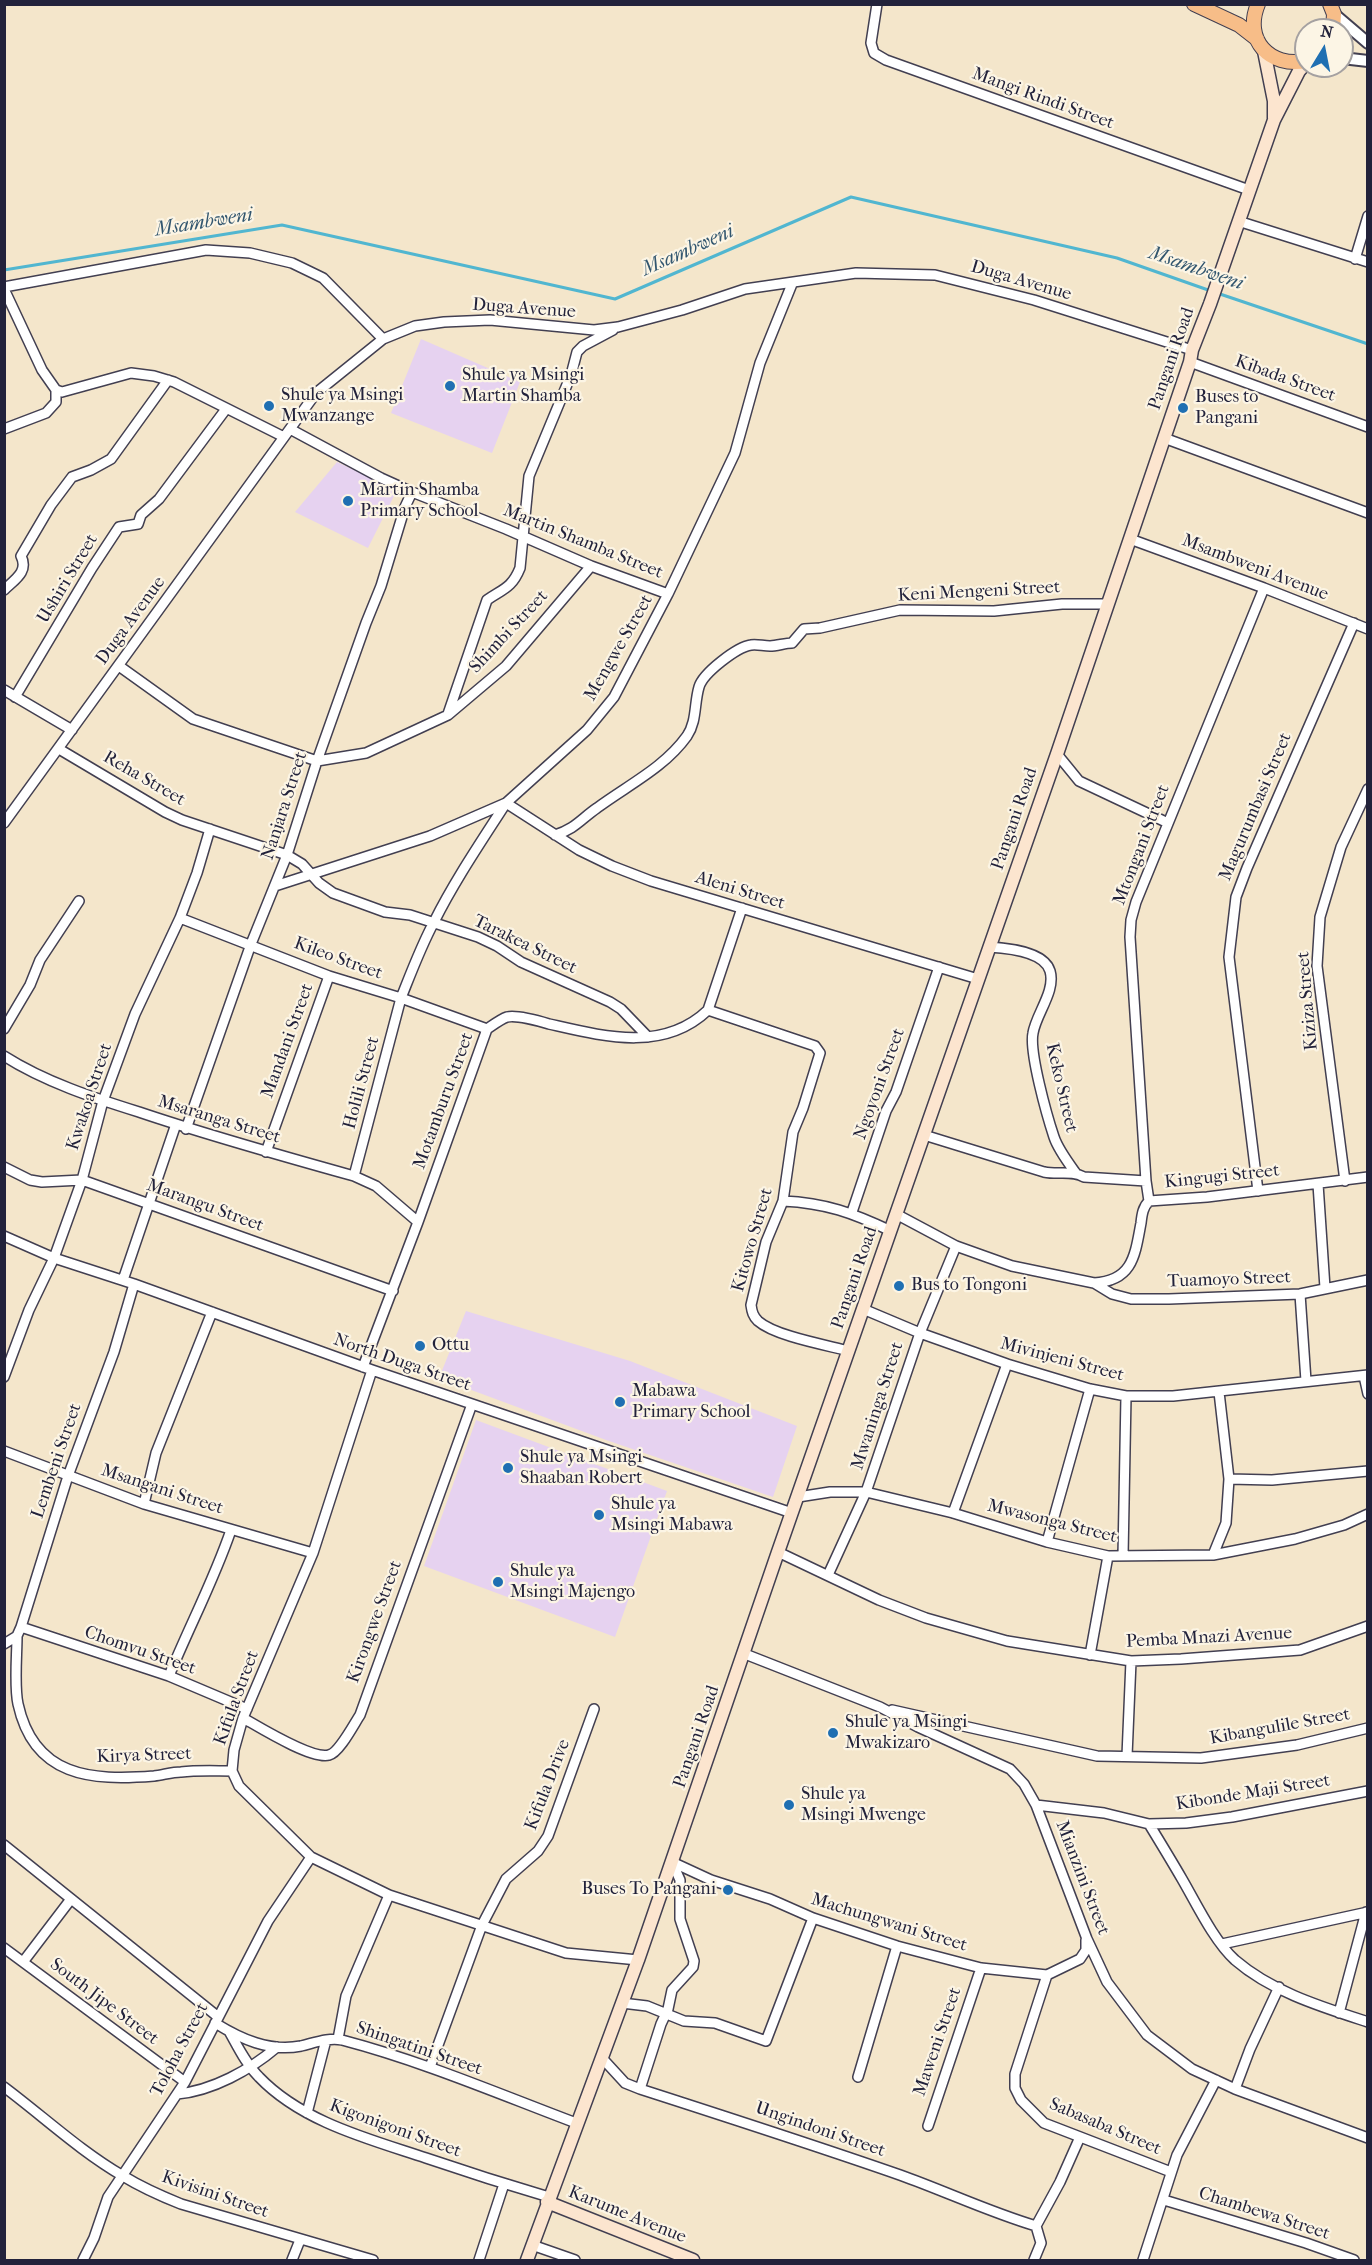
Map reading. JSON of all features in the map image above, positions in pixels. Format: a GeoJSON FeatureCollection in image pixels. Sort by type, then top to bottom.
{"type":"FeatureCollection","features":[{"type":"Feature","properties":{"kind":"main road"},"geometry":{"type":"LineString","coordinates":[[1194,4],[1239,25],[1274,58],[1294,62]]}},
{"type":"Feature","properties":{"kind":"main road"},"geometry":{"type":"LineString","coordinates":[[1258,4],[1253,27],[1274,100],[1274,120]]}},
{"type":"Feature","properties":{"kind":"main road","name":"Pangani Road"},"geometry":{"type":"LineString","coordinates":[[526,2260],[638,1960],[745,1654],[778,1552],[1058,754],[1238,221],[1274,120],[1295,78]]}},
{"type":"Feature","properties":{"kind":"main road","name":"Karume Avenue"},"geometry":{"type":"LineString","coordinates":[[548,2200],[693,2260]]}},
{"type":"Feature","properties":{"kind":"street","name":"Mangi Rindi Street"},"geometry":{"type":"LineString","coordinates":[[877,4],[871,43],[874,53],[886,60],[1249,190]]}},
{"type":"Feature","properties":{"kind":"street"},"geometry":{"type":"LineString","coordinates":[[1332,9],[1368,43]]}},
{"type":"Feature","properties":{"kind":"street"},"geometry":{"type":"LineString","coordinates":[[1355,259],[1368,216]]}},
{"type":"Feature","properties":{"kind":"street"},"geometry":{"type":"LineString","coordinates":[[1238,221],[1368,262]]}},
{"type":"Feature","properties":{"kind":"street"},"geometry":{"type":"LineString","coordinates":[[4,429],[46,413],[56,402],[57,390],[42,370],[4,288],[206,250],[250,253],[292,263],[323,278],[383,339]]}},
{"type":"Feature","properties":{"kind":"street","name":"Duga Avenue"},"geometry":{"type":"LineString","coordinates":[[4,823],[316,393],[383,339],[414,326],[490,320],[594,330],[618,327],[682,310],[745,289],[856,273],[934,275],[1034,300],[1191,356]]}},
{"type":"Feature","properties":{"kind":"street","name":"Mengwe Street"},"geometry":{"type":"LineString","coordinates":[[275,886],[430,836],[506,803],[587,730],[614,697],[668,594],[735,453],[760,363],[792,284]]}},
{"type":"Feature","properties":{"kind":"street"},"geometry":{"type":"LineString","coordinates":[[448,716],[487,600],[505,590],[515,581],[520,568],[529,476],[571,375],[577,352],[583,346],[618,327]]}},
{"type":"Feature","properties":{"kind":"street","name":"Kibada Street"},"geometry":{"type":"LineString","coordinates":[[1191,356],[1368,427]]}},
{"type":"Feature","properties":{"kind":"street","name":"Martin Shamba Street"},"geometry":{"type":"LineString","coordinates":[[57,390],[62,392],[131,373],[168,380],[226,409],[287,433],[412,492],[591,566],[668,594]]}},
{"type":"Feature","properties":{"kind":"street"},"geometry":{"type":"LineString","coordinates":[[4,590],[21,574],[24,568],[21,556],[51,505],[72,477],[92,470],[111,459],[168,380]]}},
{"type":"Feature","properties":{"kind":"street","name":"Ushiri Street"},"geometry":{"type":"LineString","coordinates":[[15,697],[119,527],[138,524],[141,515],[159,499],[226,409]]}},
{"type":"Feature","properties":{"kind":"street"},"geometry":{"type":"LineString","coordinates":[[1164,438],[1368,513]]}},
{"type":"Feature","properties":{"kind":"street","name":"Nanjara Street"},"geometry":{"type":"LineString","coordinates":[[186,1129],[251,944],[287,855],[317,761],[381,586],[405,507],[412,492]]}},
{"type":"Feature","properties":{"kind":"street","name":"Msambweni Avenue"},"geometry":{"type":"LineString","coordinates":[[1130,538],[1368,629]]}},
{"type":"Feature","properties":{"kind":"street","name":"Shimbi Street"},"geometry":{"type":"LineString","coordinates":[[119,666],[194,719],[317,761],[366,753],[448,716],[506,666],[591,566]]}},
{"type":"Feature","properties":{"kind":"street","name":"Mtongani Street"},"geometry":{"type":"LineString","coordinates":[[1149,1201],[1130,937],[1131,920],[1264,588]]}},
{"type":"Feature","properties":{"kind":"street","name":"Keni Mengeni Street"},"geometry":{"type":"LineString","coordinates":[[555,835],[571,830],[597,808],[646,777],[666,758],[687,736],[694,722],[698,692],[705,675],[740,649],[750,645],[770,646],[792,643],[804,629],[839,624],[900,610],[994,611],[1062,604],[1108,604]]}},
{"type":"Feature","properties":{"kind":"street","name":"Magurumbasi Street"},"geometry":{"type":"LineString","coordinates":[[1258,1191],[1229,957],[1236,897],[1354,623]]}},
{"type":"Feature","properties":{"kind":"street"},"geometry":{"type":"LineString","coordinates":[[4,690],[72,730]]}},
{"type":"Feature","properties":{"kind":"street","name":"Reha Street"},"geometry":{"type":"LineString","coordinates":[[59,748],[165,812],[287,855],[302,864],[311,875]]}},
{"type":"Feature","properties":{"kind":"street"},"geometry":{"type":"LineString","coordinates":[[1058,754],[1079,782],[1168,823]]}},
{"type":"Feature","properties":{"kind":"street","name":"Kiziza Street"},"geometry":{"type":"LineString","coordinates":[[1346,1180],[1317,966],[1320,916],[1341,846],[1368,789]]}},
{"type":"Feature","properties":{"kind":"street","name":"Aleni Street"},"geometry":{"type":"LineString","coordinates":[[506,803],[579,850],[651,881],[978,979]]}},
{"type":"Feature","properties":{"kind":"street","name":"Holili Street"},"geometry":{"type":"LineString","coordinates":[[354,1176],[401,998],[433,922],[506,803]]}},
{"type":"Feature","properties":{"kind":"street","name":"Kwakoa Street"},"geometry":{"type":"LineString","coordinates":[[4,1377],[8,1357],[54,1258],[82,1180],[103,1101],[135,1014],[180,918],[210,829]]}},
{"type":"Feature","properties":{"kind":"street","name":"Tarakea Street"},"geometry":{"type":"LineString","coordinates":[[311,875],[333,893],[357,903],[433,922],[497,946],[521,962],[610,1002],[621,1009],[648,1038]]}},
{"type":"Feature","properties":{"kind":"street"},"geometry":{"type":"LineString","coordinates":[[4,1029],[30,985],[40,960],[79,902]]}},
{"type":"Feature","properties":{"kind":"street"},"geometry":{"type":"LineString","coordinates":[[708,1010],[742,908]]}},
{"type":"Feature","properties":{"kind":"street","name":"Kileo Street"},"geometry":{"type":"LineString","coordinates":[[180,918],[329,976],[401,998],[487,1029]]}},
{"type":"Feature","properties":{"kind":"street","name":"Keko Street"},"geometry":{"type":"LineString","coordinates":[[989,947],[1023,951],[1043,962],[1050,971],[1050,988],[1033,1033],[1032,1053],[1054,1138],[1075,1172]]}},
{"type":"Feature","properties":{"kind":"street","name":"Ngoyoni Street"},"geometry":{"type":"LineString","coordinates":[[852,1212],[886,1111],[896,1092],[939,968]]}},
{"type":"Feature","properties":{"kind":"street","name":"Mandani Street"},"geometry":{"type":"LineString","coordinates":[[266,1152],[329,976]]}},
{"type":"Feature","properties":{"kind":"street","name":"Motamburu Street"},"geometry":{"type":"LineString","coordinates":[[368,1369],[393,1291],[487,1029],[507,1017],[542,1022],[608,1037],[648,1038],[675,1030],[700,1017],[708,1010]]}},
{"type":"Feature","properties":{"kind":"street","name":"Kitowo Street"},"geometry":{"type":"LineString","coordinates":[[708,1010],[815,1046],[820,1053],[793,1132],[783,1201],[766,1242],[753,1293],[752,1314],[759,1322],[780,1332],[849,1351]]}},
{"type":"Feature","properties":{"kind":"street","name":"Msaranga Street"},"geometry":{"type":"LineString","coordinates":[[4,1056],[22,1068],[103,1101],[186,1129],[354,1176],[376,1186],[418,1222]]}},
{"type":"Feature","properties":{"kind":"street"},"geometry":{"type":"LineString","coordinates":[[123,1280],[176,1125]]}},
{"type":"Feature","properties":{"kind":"street"},"geometry":{"type":"LineString","coordinates":[[924,1135],[1044,1172],[1057,1174],[1075,1172],[1084,1177],[1146,1181]]}},
{"type":"Feature","properties":{"kind":"street","name":"Marangu Street"},"geometry":{"type":"LineString","coordinates":[[4,1167],[30,1180],[42,1182],[82,1180],[393,1291]]}},
{"type":"Feature","properties":{"kind":"street","name":"Kingugi Street"},"geometry":{"type":"LineString","coordinates":[[896,1215],[957,1246],[1012,1266],[1094,1283],[1116,1280],[1127,1268],[1134,1256],[1144,1206],[1149,1201],[1258,1191],[1368,1177]]}},
{"type":"Feature","properties":{"kind":"street"},"geometry":{"type":"LineString","coordinates":[[1318,1184],[1325,1288]]}},
{"type":"Feature","properties":{"kind":"street"},"geometry":{"type":"LineString","coordinates":[[783,1201],[822,1205],[852,1212],[891,1231]]}},
{"type":"Feature","properties":{"kind":"street","name":"North Duga Street"},"geometry":{"type":"LineString","coordinates":[[4,1236],[54,1258],[123,1280],[368,1369],[792,1513]]}},
{"type":"Feature","properties":{"kind":"street","name":"Mwaninga Street"},"geometry":{"type":"LineString","coordinates":[[828,1575],[866,1492],[920,1333],[957,1246]]}},
{"type":"Feature","properties":{"kind":"street","name":"Tuamoyo Street"},"geometry":{"type":"LineString","coordinates":[[1094,1283],[1112,1294],[1131,1299],[1300,1294],[1368,1280]]}},
{"type":"Feature","properties":{"kind":"street","name":"Lembeni Street"},"geometry":{"type":"LineString","coordinates":[[19,1632],[68,1476],[114,1352],[134,1284]]}},
{"type":"Feature","properties":{"kind":"street"},"geometry":{"type":"LineString","coordinates":[[1300,1294],[1306,1381]]}},
{"type":"Feature","properties":{"kind":"street","name":"Mivinjeni Street"},"geometry":{"type":"LineString","coordinates":[[863,1309],[920,1333],[1007,1364],[1090,1389],[1126,1396],[1173,1396],[1219,1392],[1366,1375]]}},
{"type":"Feature","properties":{"kind":"street"},"geometry":{"type":"LineString","coordinates":[[144,1504],[156,1453],[212,1312]]}},
{"type":"Feature","properties":{"kind":"street"},"geometry":{"type":"LineString","coordinates":[[953,1513],[1007,1364]]}},
{"type":"Feature","properties":{"kind":"street","name":"Kifula Street"},"geometry":{"type":"LineString","coordinates":[[368,1369],[313,1553],[243,1719],[234,1750],[232,1771],[240,1786],[311,1857],[389,1895],[566,1953],[638,1960]]}},
{"type":"Feature","properties":{"kind":"street"},"geometry":{"type":"LineString","coordinates":[[1366,1375],[1368,1394]]}},
{"type":"Feature","properties":{"kind":"street"},"geometry":{"type":"LineString","coordinates":[[1047,1542],[1090,1389]]}},
{"type":"Feature","properties":{"kind":"street"},"geometry":{"type":"LineString","coordinates":[[1213,1555],[1226,1523],[1229,1479],[1219,1392]]}},
{"type":"Feature","properties":{"kind":"street"},"geometry":{"type":"LineString","coordinates":[[1123,1556],[1126,1396]]}},
{"type":"Feature","properties":{"kind":"street","name":"Kirongwe Street"},"geometry":{"type":"LineString","coordinates":[[243,1719],[296,1747],[322,1755],[336,1751],[360,1715],[472,1404]]}},
{"type":"Feature","properties":{"kind":"street","name":"Msangani Street"},"geometry":{"type":"LineString","coordinates":[[4,1451],[144,1504],[313,1553]]}},
{"type":"Feature","properties":{"kind":"street"},"geometry":{"type":"LineString","coordinates":[[1229,1479],[1272,1480],[1368,1471]]}},
{"type":"Feature","properties":{"kind":"street","name":"Mwasonga Street"},"geometry":{"type":"LineString","coordinates":[[798,1497],[830,1492],[866,1492],[953,1513],[1047,1542],[1107,1556],[1213,1555],[1295,1539],[1344,1525],[1368,1514]]}},
{"type":"Feature","properties":{"kind":"street"},"geometry":{"type":"LineString","coordinates":[[169,1676],[206,1588],[215,1573],[231,1530]]}},
{"type":"Feature","properties":{"kind":"street","name":"Pemba Mnazi Avenue"},"geometry":{"type":"LineString","coordinates":[[778,1552],[879,1600],[926,1618],[1007,1641],[1131,1661],[1300,1650],[1368,1626]]}},
{"type":"Feature","properties":{"kind":"street"},"geometry":{"type":"LineString","coordinates":[[1090,1655],[1107,1556]]}},
{"type":"Feature","properties":{"kind":"street"},"geometry":{"type":"LineString","coordinates":[[4,1644],[19,1632]]}},
{"type":"Feature","properties":{"kind":"street","name":"Chomvu Street"},"geometry":{"type":"LineString","coordinates":[[19,1632],[169,1676],[247,1709]]}},
{"type":"Feature","properties":{"kind":"street","name":"Kirya Street"},"geometry":{"type":"LineString","coordinates":[[19,1632],[18,1703],[27,1732],[41,1753],[69,1771],[106,1778],[156,1776],[181,1772],[232,1771]]}},
{"type":"Feature","properties":{"kind":"street","name":"Mianzini Street"},"geometry":{"type":"LineString","coordinates":[[745,1654],[880,1707],[1010,1769],[1024,1784],[1036,1805],[1086,1939],[1107,1982],[1147,2035],[1192,2069],[1235,2089],[1368,2138]]}},
{"type":"Feature","properties":{"kind":"street"},"geometry":{"type":"LineString","coordinates":[[1127,1756],[1131,1661]]}},
{"type":"Feature","properties":{"kind":"street","name":"Kibangulile Street"},"geometry":{"type":"LineString","coordinates":[[880,1707],[1097,1756],[1201,1758],[1297,1745],[1368,1728]]}},
{"type":"Feature","properties":{"kind":"street","name":"Kifula Drive"},"geometry":{"type":"LineString","coordinates":[[430,2067],[482,1925],[506,1879],[538,1851],[548,1836],[594,1708]]}},
{"type":"Feature","properties":{"kind":"street","name":"Kibonde Maji Street"},"geometry":{"type":"LineString","coordinates":[[1036,1805],[1104,1813],[1149,1824],[1186,1823],[1368,1791]]}},
{"type":"Feature","properties":{"kind":"street"},"geometry":{"type":"LineString","coordinates":[[1149,1824],[1204,1919],[1233,1958],[1258,1977],[1279,1988],[1318,2006],[1368,2022]]}},
{"type":"Feature","properties":{"kind":"street","name":"Shingatini Street"},"geometry":{"type":"LineString","coordinates":[[4,1845],[229,2031],[256,2044],[277,2047],[299,2046],[338,2039],[430,2067],[576,2123]]}},
{"type":"Feature","properties":{"kind":"street","name":"Toloha Street"},"geometry":{"type":"LineString","coordinates":[[83,2260],[94,2238],[108,2197],[185,2082],[268,1921],[311,1857]]}},
{"type":"Feature","properties":{"kind":"street"},"geometry":{"type":"LineString","coordinates":[[640,2090],[672,1990],[693,1967],[694,1961],[680,1919],[680,1880],[672,1862]]}},
{"type":"Feature","properties":{"kind":"street","name":"Machungwani Street"},"geometry":{"type":"LineString","coordinates":[[672,1862],[711,1880],[770,1899],[813,1918],[897,1946],[981,1968],[1047,1975]]}},
{"type":"Feature","properties":{"kind":"street"},"geometry":{"type":"LineString","coordinates":[[338,2039],[346,1996],[389,1895]]}},
{"type":"Feature","properties":{"kind":"street"},"geometry":{"type":"LineString","coordinates":[[23,1962],[72,1899]]}},
{"type":"Feature","properties":{"kind":"street"},"geometry":{"type":"LineString","coordinates":[[1222,1944],[1367,1912],[1340,2013]]}},
{"type":"Feature","properties":{"kind":"street"},"geometry":{"type":"LineString","coordinates":[[622,2003],[647,2006],[684,2020],[715,2023],[766,2041],[813,1918]]}},
{"type":"Feature","properties":{"kind":"street"},"geometry":{"type":"LineString","coordinates":[[1047,1975],[1080,1959],[1086,1950],[1086,1939]]}},
{"type":"Feature","properties":{"kind":"street"},"geometry":{"type":"LineString","coordinates":[[858,2078],[897,1946]]}},
{"type":"Feature","properties":{"kind":"street","name":"South Jipe Street"},"geometry":{"type":"LineString","coordinates":[[4,1948],[185,2082]]}},
{"type":"Feature","properties":{"kind":"street","name":"Maweni Street"},"geometry":{"type":"LineString","coordinates":[[928,2126],[981,1968]]}},
{"type":"Feature","properties":{"kind":"street","name":"Sabasaba Street"},"geometry":{"type":"LineString","coordinates":[[1047,1975],[1015,2074],[1015,2088],[1021,2100],[1044,2123],[1171,2172]]}},
{"type":"Feature","properties":{"kind":"street"},"geometry":{"type":"LineString","coordinates":[[1235,2089],[1250,2049],[1279,1988]]}},
{"type":"Feature","properties":{"kind":"street","name":"Kigonigoni Street"},"geometry":{"type":"LineString","coordinates":[[229,2031],[250,2067],[273,2091],[321,2121],[548,2200]]}},
{"type":"Feature","properties":{"kind":"street"},"geometry":{"type":"LineString","coordinates":[[307,2113],[326,2040]]}},
{"type":"Feature","properties":{"kind":"street"},"geometry":{"type":"LineString","coordinates":[[177,2094],[195,2093],[250,2067],[277,2047]]}},
{"type":"Feature","properties":{"kind":"street","name":"Ungindoni Street"},"geometry":{"type":"LineString","coordinates":[[602,2058],[625,2083],[640,2090],[760,2127],[902,2176],[1036,2226]]}},
{"type":"Feature","properties":{"kind":"street"},"geometry":{"type":"LineString","coordinates":[[1143,2260],[1164,2200],[1171,2172],[1187,2135],[1216,2080]]}},
{"type":"Feature","properties":{"kind":"street","name":"Kivisini Street"},"geometry":{"type":"LineString","coordinates":[[4,2087],[68,2137],[122,2175],[181,2204],[373,2260]]}},
{"type":"Feature","properties":{"kind":"street"},"geometry":{"type":"LineString","coordinates":[[1034,2260],[1041,2243],[1036,2226],[1060,2182],[1080,2137]]}},
{"type":"Feature","properties":{"kind":"street"},"geometry":{"type":"LineString","coordinates":[[478,2260],[504,2184]]}},
{"type":"Feature","properties":{"kind":"street","name":"Chambewa Street"},"geometry":{"type":"LineString","coordinates":[[1164,2200],[1354,2260]]}},
{"type":"Feature","properties":{"kind":"street"},"geometry":{"type":"LineString","coordinates":[[292,2260],[300,2240]]}},
{"type":"Feature","properties":{"kind":"street"},"geometry":{"type":"LineString","coordinates":[[532,2245],[575,2260]]}},
{"type":"Feature","properties":{"kind":"shaded area"},"geometry":{"type":"Polygon","coordinates":[[[421,339],[520,382],[492,453],[391,413],[421,339]]]}},
{"type":"Feature","properties":{"kind":"shaded area","name":"Martin Shamba Primary School"},"geometry":{"type":"Polygon","coordinates":[[[337,462],[397,490],[368,548],[295,512],[337,462]]]}},
{"type":"Feature","properties":{"kind":"shaded area","name":"Mabawa Primary School"},"geometry":{"type":"Polygon","coordinates":[[[466,1311],[630,1361],[797,1426],[773,1497],[606,1440],[439,1378],[466,1311]]]}},
{"type":"Feature","properties":{"kind":"shaded area"},"geometry":{"type":"Polygon","coordinates":[[[476,1420],[667,1491],[615,1637],[424,1566],[476,1420]]]}},
{"type":"Feature","properties":{"kind":"waterway","name":"Msambweni"},"geometry":{"type":"LineString","coordinates":[[4,270],[282,225],[615,299],[851,197],[1117,258],[1211,291]]}},
{"type":"Feature","properties":{"kind":"waterway","name":"Msambweni"},"geometry":{"type":"LineString","coordinates":[[1217,293],[1368,344]]}},
{"type":"Feature","properties":{"kind":"place","name":"Shule ya Msingi Martin Shamba"},"geometry":{"type":"Point","coordinates":[450,386]}},
{"type":"Feature","properties":{"kind":"place","name":"Shule ya Msingi Mwanzange"},"geometry":{"type":"Point","coordinates":[269,406]}},
{"type":"Feature","properties":{"kind":"place","name":"Buses to Pangani"},"geometry":{"type":"Point","coordinates":[1183,408]}},
{"type":"Feature","properties":{"kind":"place","name":"Martin Shamba Primary School"},"geometry":{"type":"Point","coordinates":[348,501]}},
{"type":"Feature","properties":{"kind":"place","name":"Bus to Tongoni"},"geometry":{"type":"Point","coordinates":[899,1286]}},
{"type":"Feature","properties":{"kind":"place","name":"Ottu"},"geometry":{"type":"Point","coordinates":[420,1346]}},
{"type":"Feature","properties":{"kind":"place","name":"Mabawa Primary School"},"geometry":{"type":"Point","coordinates":[620,1402]}},
{"type":"Feature","properties":{"kind":"place","name":"Shule ya Msingi Shaaban Robert"},"geometry":{"type":"Point","coordinates":[508,1468]}},
{"type":"Feature","properties":{"kind":"place","name":"Shule ya Msingi Mabawa"},"geometry":{"type":"Point","coordinates":[599,1515]}},
{"type":"Feature","properties":{"kind":"place","name":"Shule ya Msingi Majengo"},"geometry":{"type":"Point","coordinates":[498,1582]}},
{"type":"Feature","properties":{"kind":"place","name":"Shule ya Msingi Mwakizaro"},"geometry":{"type":"Point","coordinates":[833,1733]}},
{"type":"Feature","properties":{"kind":"place","name":"Shule ya Msingi Mwenge"},"geometry":{"type":"Point","coordinates":[789,1805]}},
{"type":"Feature","properties":{"kind":"place","name":"Buses To Pangani"},"geometry":{"type":"Point","coordinates":[728,1890]}}]}
